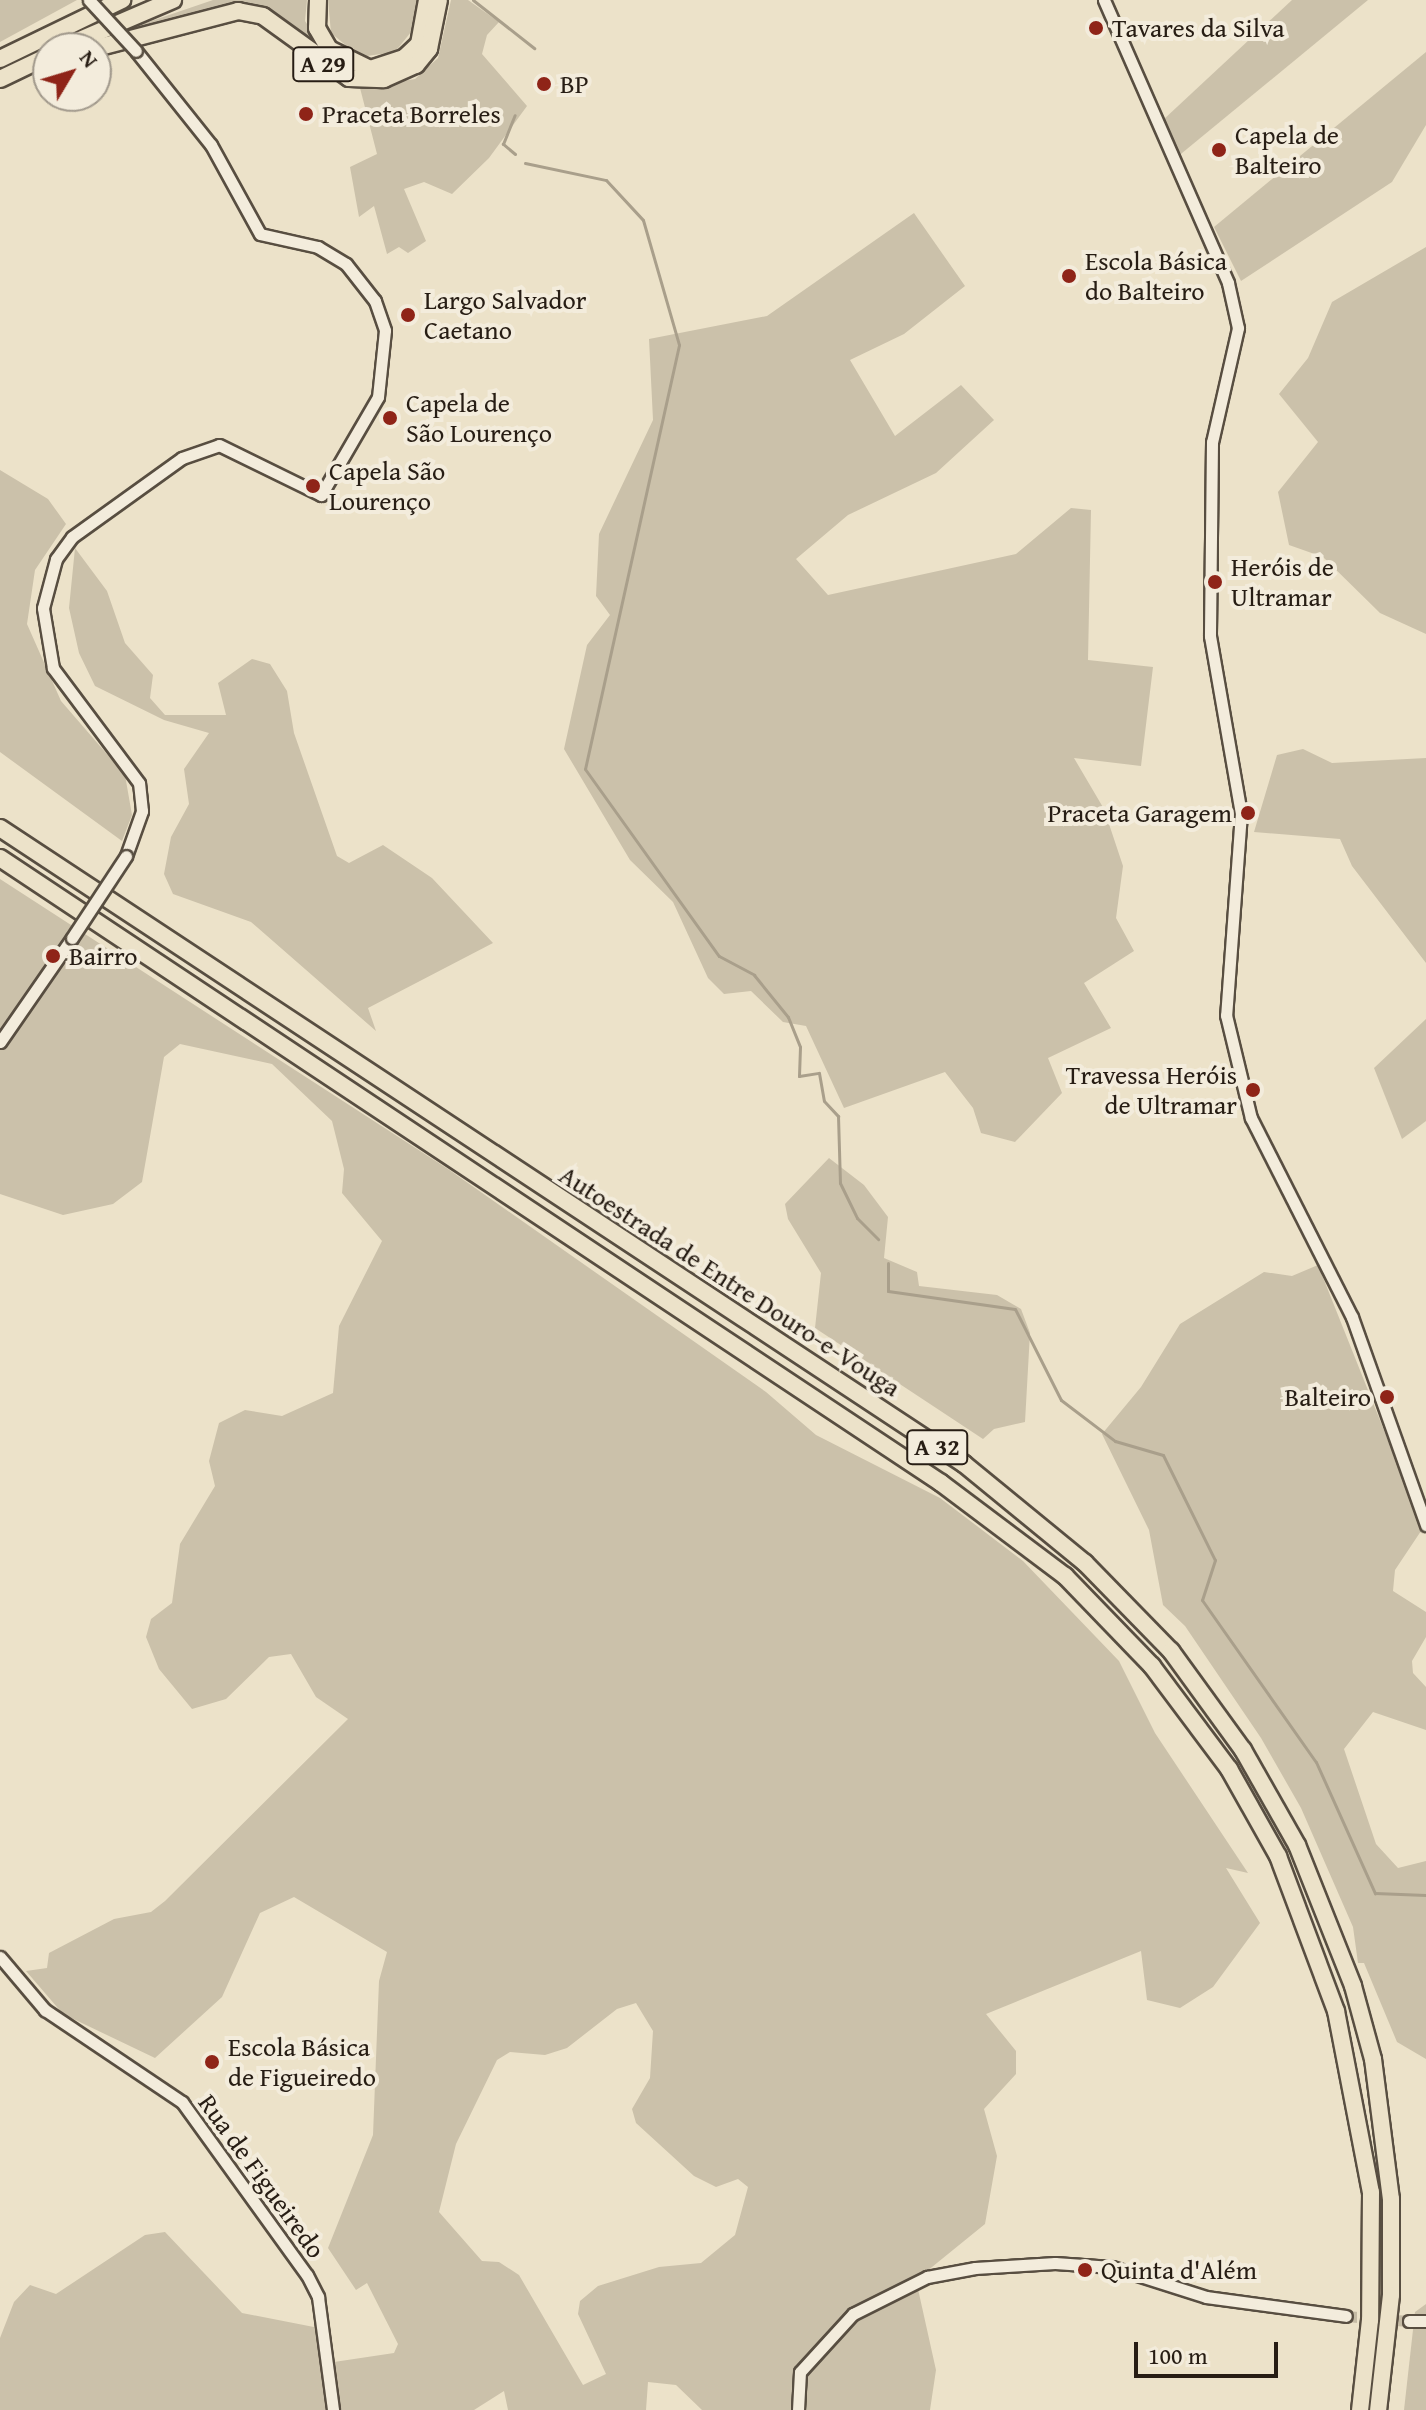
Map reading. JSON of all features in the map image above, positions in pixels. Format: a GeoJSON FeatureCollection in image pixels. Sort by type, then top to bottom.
{"type":"FeatureCollection","features":[{"type":"Feature","properties":{"kind":"highway"},"geometry":{"type":"LineString","coordinates":[[0,59],[122,0]]}},
{"type":"Feature","properties":{"kind":"highway"},"geometry":{"type":"LineString","coordinates":[[98,32],[173,0]]}},
{"type":"Feature","properties":{"kind":"highway","name":"A 29"},"geometry":{"type":"LineString","coordinates":[[318,0],[317,28],[329,49],[370,69],[404,58],[419,44],[427,0]]}},
{"type":"Feature","properties":{"kind":"highway","name":"A 29"},"geometry":{"type":"LineString","coordinates":[[112,44],[238,11],[263,16],[327,67],[366,82],[416,65],[439,24],[439,0]]}},
{"type":"Feature","properties":{"kind":"highway"},"geometry":{"type":"LineString","coordinates":[[0,79],[32,64]]}},
{"type":"Feature","properties":{"kind":"highway","name":"Autoestrada de Entre Douro-e-Vouga"},"geometry":{"type":"LineString","coordinates":[[0,828],[964,1464],[1085,1563],[1171,1651],[1243,1750],[1297,1845],[1353,1986],[1373,2059],[1391,2199],[1391,2295],[1378,2410]]}},
{"type":"Feature","properties":{"kind":"highway","name":"Autoestrada de Entre Douro-e-Vouga"},"geometry":{"type":"LineString","coordinates":[[0,858],[941,1483],[1065,1576],[1152,1666],[1229,1769],[1278,1856],[1336,2011],[1371,2192],[1370,2320],[1360,2410]]}},
{"type":"Feature","properties":{"kind":"street"},"geometry":{"type":"LineString","coordinates":[[0,1042],[126,856],[142,811],[139,783],[53,668],[43,608],[47,581],[63,548],[85,527],[182,458],[229,446],[321,495],[378,397],[385,330],[375,301],[346,264],[318,247],[260,234],[211,145],[136,51],[89,0]]}},
{"type":"Feature","properties":{"kind":"street"},"geometry":{"type":"LineString","coordinates":[[1104,0],[1228,283],[1238,328],[1212,442],[1210,636],[1241,813],[1226,1015],[1251,1118],[1352,1317],[1426,1525]]}},
{"type":"Feature","properties":{"kind":"street","name":"Rua de Figueiredo"},"geometry":{"type":"LineString","coordinates":[[0,1957],[45,2010],[182,2102],[313,2286],[333,2410]]}},
{"type":"Feature","properties":{"kind":"street"},"geometry":{"type":"LineString","coordinates":[[798,2410],[800,2372],[816,2348],[875,2300],[927,2277],[1004,2265],[1084,2264],[1206,2297],[1294,2312],[1346,2316]]}},
{"type":"Feature","properties":{"kind":"street"},"geometry":{"type":"LineString","coordinates":[[1409,2321],[1426,2321]]}},
{"type":"Feature","properties":{"kind":"shaded area"},"geometry":{"type":"Polygon","coordinates":[[[0,0],[77,0],[0,42],[0,0]]]}},
{"type":"Feature","properties":{"kind":"shaded area"},"geometry":{"type":"Polygon","coordinates":[[[213,0],[307,0],[305,21],[333,63],[307,42],[225,6],[128,29],[213,0]]]}},
{"type":"Feature","properties":{"kind":"shaded area"},"geometry":{"type":"Polygon","coordinates":[[[328,0],[417,0],[415,27],[395,52],[360,57],[331,33],[328,0]]]}},
{"type":"Feature","properties":{"kind":"shaded area"},"geometry":{"type":"Polygon","coordinates":[[[451,0],[468,0],[499,22],[487,35],[482,54],[527,106],[489,158],[452,194],[424,182],[404,189],[426,241],[408,253],[399,247],[387,254],[374,206],[359,217],[350,167],[377,154],[360,88],[415,79],[438,58],[451,0]]]}},
{"type":"Feature","properties":{"kind":"shaded area"},"geometry":{"type":"Polygon","coordinates":[[[1292,0],[1368,0],[1176,158],[1163,120],[1292,0]]]}},
{"type":"Feature","properties":{"kind":"shaded area"},"geometry":{"type":"Polygon","coordinates":[[[1426,52],[1426,125],[1392,182],[1241,281],[1214,227],[1426,52]]]}},
{"type":"Feature","properties":{"kind":"shaded area"},"geometry":{"type":"Polygon","coordinates":[[[914,213],[965,286],[904,334],[850,360],[895,436],[961,385],[994,420],[936,473],[848,515],[796,559],[828,595],[1016,554],[1071,508],[1091,510],[1088,660],[1153,667],[1141,766],[1074,758],[1104,809],[1123,866],[1116,918],[1134,951],[1084,983],[1111,1028],[1048,1058],[1062,1093],[1015,1142],[981,1133],[973,1108],[945,1072],[844,1108],[806,1026],[783,1022],[751,991],[724,994],[708,978],[673,902],[630,860],[564,749],[587,645],[610,615],[596,596],[599,534],[653,420],[649,339],[767,316],[914,213]]]}},
{"type":"Feature","properties":{"kind":"shaded area"},"geometry":{"type":"Polygon","coordinates":[[[1426,247],[1426,634],[1380,613],[1323,557],[1289,545],[1278,492],[1318,442],[1279,394],[1308,358],[1332,302],[1426,247]]]}},
{"type":"Feature","properties":{"kind":"shaded area"},"geometry":{"type":"Polygon","coordinates":[[[0,470],[48,499],[66,524],[35,570],[27,624],[61,701],[125,775],[132,815],[122,841],[0,752],[0,470]]]}},
{"type":"Feature","properties":{"kind":"shaded area"},"geometry":{"type":"Polygon","coordinates":[[[75,548],[107,591],[125,643],[153,675],[150,698],[165,715],[226,715],[218,683],[252,659],[270,664],[287,691],[294,733],[337,856],[349,863],[383,845],[432,878],[493,943],[368,1008],[376,1031],[251,922],[173,894],[164,874],[171,837],[189,804],[184,769],[209,733],[164,720],[95,686],[79,653],[69,608],[75,548]]]}},
{"type":"Feature","properties":{"kind":"shaded area"},"geometry":{"type":"Polygon","coordinates":[[[1303,749],[1332,763],[1426,758],[1426,963],[1352,866],[1340,839],[1254,832],[1277,755],[1303,749]]]}},
{"type":"Feature","properties":{"kind":"shaded area"},"geometry":{"type":"Polygon","coordinates":[[[0,879],[448,1169],[766,1392],[816,1435],[940,1498],[1023,1561],[1119,1661],[1155,1733],[1248,1873],[1226,1868],[1260,1923],[1213,1987],[1180,2008],[1147,2000],[1141,1951],[986,2014],[1016,2051],[1016,2074],[984,2109],[997,2156],[985,2224],[916,2280],[936,2370],[930,2410],[702,2410],[676,2385],[648,2382],[646,2410],[508,2410],[504,2391],[474,2410],[0,2410],[0,2338],[14,2302],[30,2285],[56,2294],[145,2235],[165,2232],[242,2313],[324,2329],[334,2362],[394,2353],[398,2344],[367,2283],[356,2290],[328,2248],[373,2135],[379,1981],[387,1952],[294,1897],[260,1913],[222,1997],[155,2058],[63,2014],[26,1971],[47,1968],[49,1953],[114,1919],[151,1912],[348,1719],[316,1697],[291,1654],[269,1657],[226,1699],[192,1709],[159,1669],[146,1637],[151,1619],[172,1603],[180,1544],[215,1486],[209,1461],[219,1423],[245,1410],[282,1416],[333,1393],[339,1326],[382,1241],[342,1193],[344,1169],[332,1121],[272,1064],[180,1044],[164,1057],[142,1182],[113,1204],[63,1215],[0,1194],[0,879]],[[636,2003],[617,2009],[567,2048],[545,2055],[510,2052],[497,2060],[456,2144],[439,2212],[482,2261],[499,2262],[519,2275],[583,2385],[606,2374],[578,2314],[580,2301],[598,2286],[659,2267],[701,2263],[735,2235],[748,2187],[738,2179],[716,2187],[694,2176],[636,2123],[632,2109],[650,2078],[653,2031],[636,2003]]]}},
{"type":"Feature","properties":{"kind":"shaded area"},"geometry":{"type":"Polygon","coordinates":[[[1426,1019],[1426,1121],[1402,1139],[1374,1068],[1426,1019]]]}},
{"type":"Feature","properties":{"kind":"shaded area"},"geometry":{"type":"Polygon","coordinates":[[[829,1158],[864,1185],[888,1217],[884,1258],[917,1272],[919,1286],[997,1295],[1021,1309],[1030,1333],[1025,1422],[994,1429],[983,1439],[815,1328],[821,1273],[788,1219],[785,1204],[829,1158]]]}},
{"type":"Feature","properties":{"kind":"shaded area"},"geometry":{"type":"Polygon","coordinates":[[[1318,1265],[1423,1528],[1395,1570],[1393,1591],[1426,1612],[1426,1637],[1412,1661],[1413,1673],[1426,1687],[1426,1730],[1373,1712],[1344,1749],[1376,1844],[1398,1868],[1426,1861],[1426,2059],[1397,2042],[1364,1963],[1358,1963],[1353,1927],[1301,1808],[1261,1738],[1185,1626],[1163,1605],[1149,1530],[1102,1434],[1141,1387],[1180,1324],[1264,1272],[1292,1276],[1318,1265]]]}},
{"type":"Feature","properties":{"kind":"shaded area"},"geometry":{"type":"Polygon","coordinates":[[[1426,2304],[1426,2410],[1404,2410],[1415,2312],[1426,2304]]]}},
{"type":"Feature","properties":{"kind":"waterway"},"geometry":{"type":"LineString","coordinates":[[473,0],[534,48]]}},
{"type":"Feature","properties":{"kind":"waterway"},"geometry":{"type":"LineString","coordinates":[[515,115],[503,144],[515,154]]}},
{"type":"Feature","properties":{"kind":"waterway"},"geometry":{"type":"LineString","coordinates":[[525,163],[606,180],[643,220],[679,345],[585,769],[719,956],[754,975],[788,1017],[800,1047],[799,1076],[819,1073],[824,1101],[838,1116],[840,1183],[857,1218],[878,1239]]}},
{"type":"Feature","properties":{"kind":"waterway"},"geometry":{"type":"LineString","coordinates":[[888,1263],[888,1291],[1015,1309],[1061,1400],[1115,1441],[1163,1455],[1215,1560],[1202,1600],[1316,1762],[1375,1893],[1426,1895]]}},
{"type":"Feature","properties":{"kind":"tunnel"},"geometry":{"type":"LineString","coordinates":[[1346,2316],[1409,2321]]}},
{"type":"Feature","properties":{"kind":"place","name":"Tavares da Silva"},"geometry":{"type":"Point","coordinates":[1096,28]}},
{"type":"Feature","properties":{"kind":"place","name":"BP"},"geometry":{"type":"Point","coordinates":[544,84]}},
{"type":"Feature","properties":{"kind":"place","name":"Praceta Borreles"},"geometry":{"type":"Point","coordinates":[306,114]}},
{"type":"Feature","properties":{"kind":"place","name":"Capela de Balteiro"},"geometry":{"type":"Point","coordinates":[1219,150]}},
{"type":"Feature","properties":{"kind":"place","name":"Escola Básica do Balteiro"},"geometry":{"type":"Point","coordinates":[1069,276]}},
{"type":"Feature","properties":{"kind":"place","name":"Largo Salvador Caetano"},"geometry":{"type":"Point","coordinates":[408,315]}},
{"type":"Feature","properties":{"kind":"place","name":"Capela de São Lourenço"},"geometry":{"type":"Point","coordinates":[390,418]}},
{"type":"Feature","properties":{"kind":"place","name":"Capela São Lourenço"},"geometry":{"type":"Point","coordinates":[313,486]}},
{"type":"Feature","properties":{"kind":"place","name":"Heróis de Ultramar"},"geometry":{"type":"Point","coordinates":[1215,582]}},
{"type":"Feature","properties":{"kind":"place","name":"Praceta Garagem"},"geometry":{"type":"Point","coordinates":[1248,813]}},
{"type":"Feature","properties":{"kind":"place","name":"Bairro"},"geometry":{"type":"Point","coordinates":[53,956]}},
{"type":"Feature","properties":{"kind":"place","name":"Travessa Heróis de Ultramar"},"geometry":{"type":"Point","coordinates":[1253,1090]}},
{"type":"Feature","properties":{"kind":"place","name":"Balteiro"},"geometry":{"type":"Point","coordinates":[1387,1397]}},
{"type":"Feature","properties":{"kind":"place","name":"Escola Básica de Figueiredo"},"geometry":{"type":"Point","coordinates":[212,2062]}},
{"type":"Feature","properties":{"kind":"place","name":"Quinta d'Além"},"geometry":{"type":"Point","coordinates":[1085,2270]}}]}
